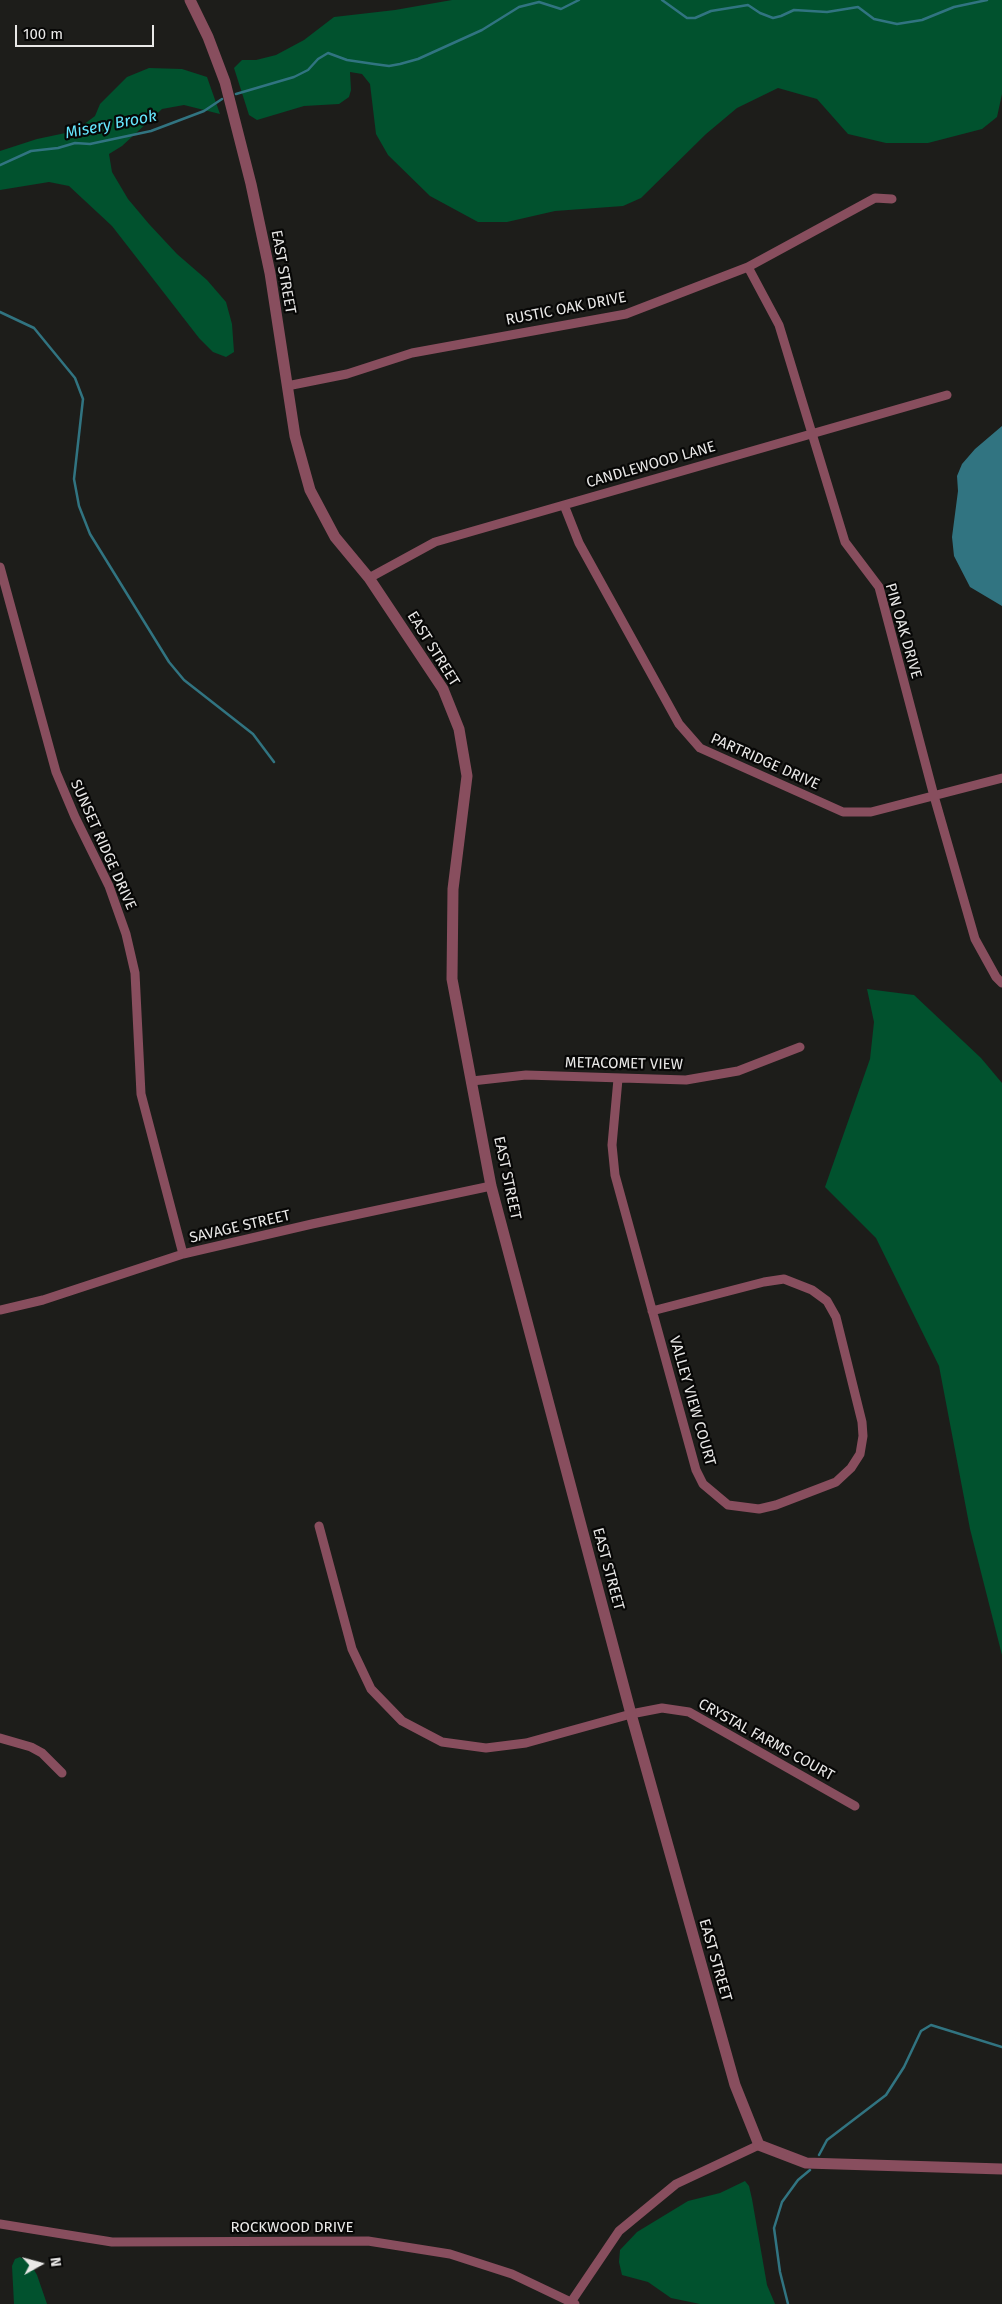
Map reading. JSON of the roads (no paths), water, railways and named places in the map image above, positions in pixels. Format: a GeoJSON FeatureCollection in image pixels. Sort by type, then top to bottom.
{"type":"FeatureCollection","features":[{"type":"Feature","properties":{"kind":"street","name":"EAST STREET"},"geometry":{"type":"LineString","coordinates":[[190,0],[216,58],[236,120],[270,273],[295,436],[310,490],[336,537],[369,578],[443,689],[459,729],[467,776],[453,888],[452,979],[491,1186],[631,1714],[735,2085],[759,2145]]}},
{"type":"Feature","properties":{"kind":"street","name":"RUSTIC OAK DRIVE"},"geometry":{"type":"LineString","coordinates":[[287,386],[347,374],[412,353],[626,314],[748,267],[875,198],[892,199]]}},
{"type":"Feature","properties":{"kind":"street","name":"PIN OAK DRIVE"},"geometry":{"type":"LineString","coordinates":[[748,267],[779,325],[845,542],[880,587],[934,796],[976,939],[996,977],[1002,983]]}},
{"type":"Feature","properties":{"kind":"street","name":"CANDLEWOOD LANE"},"geometry":{"type":"LineString","coordinates":[[369,578],[435,542],[947,394]]}},
{"type":"Feature","properties":{"kind":"street","name":"PARTRIDGE DRIVE"},"geometry":{"type":"LineString","coordinates":[[564,505],[579,543],[680,724],[700,748],[843,812],[871,812],[1002,778]]}},
{"type":"Feature","properties":{"kind":"street","name":"SUNSET RIDGE DRIVE"},"geometry":{"type":"LineString","coordinates":[[0,567],[56,772],[75,817],[109,886],[126,934],[135,974],[141,1094],[183,1254]]}},
{"type":"Feature","properties":{"kind":"street","name":"METACOMET VIEW"},"geometry":{"type":"LineString","coordinates":[[472,1081],[526,1075],[686,1080],[738,1071],[764,1063],[800,1047]]}},
{"type":"Feature","properties":{"kind":"street","name":"VALLEY VIEW COURT"},"geometry":{"type":"LineString","coordinates":[[618,1079],[613,1159],[652,1310],[696,1470],[703,1484],[728,1505],[760,1509],[776,1505],[836,1482],[851,1468],[860,1454],[863,1436],[862,1422],[836,1317],[827,1301],[812,1290],[784,1279],[764,1282],[652,1310]]}},
{"type":"Feature","properties":{"kind":"street","name":"SAVAGE STREET"},"geometry":{"type":"LineString","coordinates":[[0,1310],[43,1300],[183,1254],[491,1186]]}},
{"type":"Feature","properties":{"kind":"street","name":"CRYSTAL FARMS COURT"},"geometry":{"type":"LineString","coordinates":[[319,1526],[352,1649],[371,1689],[402,1721],[442,1742],[486,1748],[526,1743],[631,1714],[662,1708],[689,1712],[855,1806]]}},
{"type":"Feature","properties":{"kind":"street"},"geometry":{"type":"LineString","coordinates":[[0,1738],[18,1741],[36,1750],[62,1773]]}},
{"type":"Feature","properties":{"kind":"street"},"geometry":{"type":"LineString","coordinates":[[573,2303],[619,2231],[676,2184],[759,2145],[806,2162],[1002,2169]]}},
{"type":"Feature","properties":{"kind":"street","name":"ROCKWOOD DRIVE"},"geometry":{"type":"LineString","coordinates":[[0,2224],[112,2242],[368,2241],[450,2254],[512,2274],[573,2303]]}},
{"type":"Feature","properties":{"kind":"water"},"geometry":{"type":"Polygon","coordinates":[[[1002,426],[1002,606],[970,587],[954,556],[952,537],[958,491],[957,476],[962,464],[975,449],[1002,426]]]}},
{"type":"Feature","properties":{"kind":"waterway","name":"Misery Brook"},"geometry":{"type":"LineString","coordinates":[[236,94],[294,77],[308,70],[318,59],[328,53],[347,60],[389,66],[400,64],[418,59],[482,30],[519,7],[539,2],[561,9],[579,0]]}},
{"type":"Feature","properties":{"kind":"waterway","name":"Misery Brook"},"geometry":{"type":"LineString","coordinates":[[662,0],[687,18],[695,18],[711,11],[748,5],[760,13],[773,18],[794,10],[827,12],[858,7],[874,19],[897,24],[922,20],[954,7],[987,0]]}},
{"type":"Feature","properties":{"kind":"waterway","name":"Misery Brook"},"geometry":{"type":"LineString","coordinates":[[0,165],[31,151],[58,148],[75,143],[90,144],[151,131],[204,111],[222,99]]}},
{"type":"Feature","properties":{"kind":"waterway"},"geometry":{"type":"LineString","coordinates":[[0,312],[34,328],[75,378],[83,399],[74,479],[79,506],[90,534],[169,662],[184,680],[253,734],[274,762]]}},
{"type":"Feature","properties":{"kind":"waterway"},"geometry":{"type":"LineString","coordinates":[[819,2155],[827,2140],[886,2095],[904,2067],[921,2031],[931,2025],[1002,2047]]}},
{"type":"Feature","properties":{"kind":"waterway"},"geometry":{"type":"LineString","coordinates":[[788,2304],[780,2272],[774,2228],[782,2202],[798,2180],[810,2170]]}}]}
